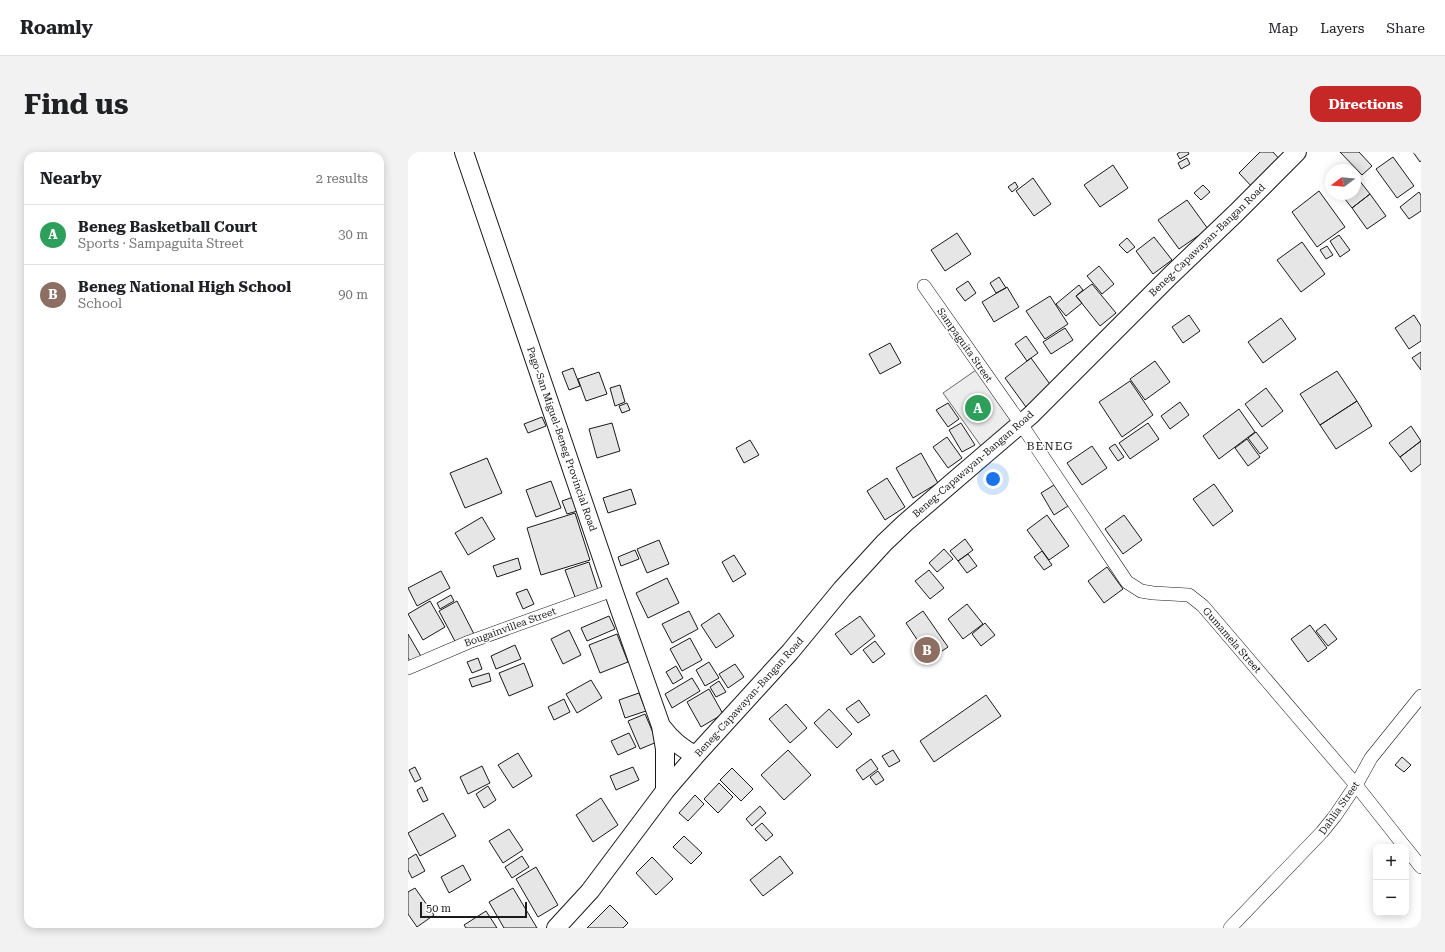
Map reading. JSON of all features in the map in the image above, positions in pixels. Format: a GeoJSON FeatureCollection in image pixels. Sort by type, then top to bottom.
{"type":"FeatureCollection","features":[{"type":"Feature","properties":{"kind":"street","name":"Pago-San Miguel-Beneg Provincial Road"},"geometry":{"type":"LineString","coordinates":[[464,152],[613,590],[661,726]]}},
{"type":"Feature","properties":{"kind":"street","name":"Beneg-Capawayan-Bangan Road"},"geometry":{"type":"LineString","coordinates":[[556,928],[590,891],[665,791],[790,652],[842,589],[879,549],[905,523],[1021,424],[1297,152]]}},
{"type":"Feature","properties":{"kind":"street","name":"Sampaguita Street"},"geometry":{"type":"LineString","coordinates":[[924,286],[1021,424]]}},
{"type":"Feature","properties":{"kind":"street","name":"Gumamela Street"},"geometry":{"type":"LineString","coordinates":[[1021,424],[1127,582],[1141,591],[1189,595],[1203,606],[1356,784],[1403,844]]}},
{"type":"Feature","properties":{"kind":"street","name":"Bougainvillea Street"},"geometry":{"type":"LineString","coordinates":[[408,668],[469,642],[613,590]]}},
{"type":"Feature","properties":{"kind":"street","name":"Dahlia Street"},"geometry":{"type":"LineString","coordinates":[[1230,928],[1336,816],[1371,758],[1421,696]]}},
{"type":"Feature","properties":{"kind":"street"},"geometry":{"type":"LineString","coordinates":[[661,726],[670,738],[687,752],[696,755]]}},
{"type":"Feature","properties":{"kind":"street"},"geometry":{"type":"LineString","coordinates":[[661,726],[665,749],[665,791]]}},
{"type":"Feature","properties":{"kind":"street","name":"Gumamela Street"},"geometry":{"type":"LineString","coordinates":[[1409,852],[1421,867]]}},
{"type":"Feature","properties":{"kind":"shaded area"},"geometry":{"type":"Polygon","coordinates":[[[976,370],[1013,424],[981,446],[943,393],[976,370]]]}},
{"type":"Feature","properties":{"kind":"building"},"geometry":{"type":"Polygon","coordinates":[[[1180,152],[1188,152],[1189,154],[1180,159],[1177,154],[1180,152]]]}},
{"type":"Feature","properties":{"kind":"building"},"geometry":{"type":"Polygon","coordinates":[[[1260,152],[1273,152],[1282,162],[1254,189],[1239,173],[1260,152]]]}},
{"type":"Feature","properties":{"kind":"building"},"geometry":{"type":"Polygon","coordinates":[[[1340,152],[1359,152],[1372,166],[1362,175],[1361,164],[1351,164],[1340,152]]]}},
{"type":"Feature","properties":{"kind":"building"},"geometry":{"type":"Polygon","coordinates":[[[1413,152],[1421,152],[1420,162],[1413,152]]]}},
{"type":"Feature","properties":{"kind":"building"},"geometry":{"type":"Polygon","coordinates":[[[1393,157],[1414,186],[1397,198],[1376,169],[1393,157]]]}},
{"type":"Feature","properties":{"kind":"building"},"geometry":{"type":"Polygon","coordinates":[[[1187,158],[1190,164],[1181,169],[1178,163],[1187,158]]]}},
{"type":"Feature","properties":{"kind":"building"},"geometry":{"type":"Polygon","coordinates":[[[1113,165],[1128,188],[1100,207],[1084,185],[1113,165]]]}},
{"type":"Feature","properties":{"kind":"building"},"geometry":{"type":"Polygon","coordinates":[[[1033,178],[1051,204],[1034,216],[1016,191],[1033,178]]]}},
{"type":"Feature","properties":{"kind":"building"},"geometry":{"type":"Polygon","coordinates":[[[1015,182],[1018,187],[1012,192],[1008,187],[1015,182]]]}},
{"type":"Feature","properties":{"kind":"building"},"geometry":{"type":"Polygon","coordinates":[[[1361,183],[1370,194],[1352,208],[1346,200],[1361,200],[1361,183]]]}},
{"type":"Feature","properties":{"kind":"building"},"geometry":{"type":"Polygon","coordinates":[[[1203,185],[1210,192],[1201,200],[1194,193],[1203,185]]]}},
{"type":"Feature","properties":{"kind":"building"},"geometry":{"type":"Polygon","coordinates":[[[1319,191],[1345,227],[1317,247],[1292,212],[1319,191]]]}},
{"type":"Feature","properties":{"kind":"building"},"geometry":{"type":"Polygon","coordinates":[[[1419,192],[1421,195],[1421,211],[1409,219],[1400,207],[1419,192]]]}},
{"type":"Feature","properties":{"kind":"building"},"geometry":{"type":"Polygon","coordinates":[[[1370,194],[1386,216],[1367,229],[1352,208],[1370,194]]]}},
{"type":"Feature","properties":{"kind":"building"},"geometry":{"type":"Polygon","coordinates":[[[1187,200],[1208,229],[1179,249],[1158,220],[1187,200]]]}},
{"type":"Feature","properties":{"kind":"building"},"geometry":{"type":"Polygon","coordinates":[[[957,233],[971,254],[945,271],[931,250],[957,233]]]}},
{"type":"Feature","properties":{"kind":"building"},"geometry":{"type":"Polygon","coordinates":[[[1339,235],[1350,250],[1340,257],[1330,241],[1339,235]]]}},
{"type":"Feature","properties":{"kind":"building"},"geometry":{"type":"Polygon","coordinates":[[[1154,237],[1172,260],[1153,274],[1136,251],[1154,237]]]}},
{"type":"Feature","properties":{"kind":"building"},"geometry":{"type":"Polygon","coordinates":[[[1127,238],[1135,247],[1127,253],[1119,245],[1127,238]]]}},
{"type":"Feature","properties":{"kind":"building"},"geometry":{"type":"Polygon","coordinates":[[[1302,242],[1325,274],[1301,292],[1277,260],[1302,242]]]}},
{"type":"Feature","properties":{"kind":"building"},"geometry":{"type":"Polygon","coordinates":[[[1327,246],[1333,255],[1326,259],[1320,250],[1327,246]]]}},
{"type":"Feature","properties":{"kind":"building"},"geometry":{"type":"Polygon","coordinates":[[[1099,266],[1114,284],[1102,294],[1087,276],[1099,266]]]}},
{"type":"Feature","properties":{"kind":"building"},"geometry":{"type":"Polygon","coordinates":[[[999,277],[1006,288],[996,293],[990,283],[999,277]]]}},
{"type":"Feature","properties":{"kind":"building"},"geometry":{"type":"Polygon","coordinates":[[[968,281],[976,293],[965,301],[956,289],[968,281]]]}},
{"type":"Feature","properties":{"kind":"building"},"geometry":{"type":"Polygon","coordinates":[[[1092,284],[1116,313],[1100,326],[1076,296],[1092,284]]]}},
{"type":"Feature","properties":{"kind":"building"},"geometry":{"type":"Polygon","coordinates":[[[1079,285],[1083,290],[1076,296],[1082,303],[1066,316],[1056,304],[1079,285]]]}},
{"type":"Feature","properties":{"kind":"building"},"geometry":{"type":"Polygon","coordinates":[[[1007,287],[1019,307],[994,322],[982,302],[1007,287]]]}},
{"type":"Feature","properties":{"kind":"building"},"geometry":{"type":"Polygon","coordinates":[[[1050,296],[1068,324],[1045,339],[1026,311],[1050,296]]]}},
{"type":"Feature","properties":{"kind":"building"},"geometry":{"type":"Polygon","coordinates":[[[1189,315],[1200,331],[1183,343],[1172,327],[1189,315]]]}},
{"type":"Feature","properties":{"kind":"building"},"geometry":{"type":"Polygon","coordinates":[[[1414,315],[1421,326],[1421,341],[1409,349],[1395,328],[1414,315]]]}},
{"type":"Feature","properties":{"kind":"building"},"geometry":{"type":"Polygon","coordinates":[[[1281,318],[1296,339],[1263,363],[1248,342],[1281,318]]]}},
{"type":"Feature","properties":{"kind":"building"},"geometry":{"type":"Polygon","coordinates":[[[1065,328],[1073,340],[1051,354],[1043,342],[1065,328]]]}},
{"type":"Feature","properties":{"kind":"building"},"geometry":{"type":"Polygon","coordinates":[[[1026,336],[1038,353],[1027,361],[1015,344],[1026,336]]]}},
{"type":"Feature","properties":{"kind":"building"},"geometry":{"type":"Polygon","coordinates":[[[890,343],[901,363],[880,374],[869,354],[890,343]]]}},
{"type":"Feature","properties":{"kind":"building"},"geometry":{"type":"Polygon","coordinates":[[[1421,352],[1421,370],[1412,358],[1421,352]]]}},
{"type":"Feature","properties":{"kind":"building"},"geometry":{"type":"Polygon","coordinates":[[[1031,358],[1052,387],[1026,407],[1005,378],[1031,358]]]}},
{"type":"Feature","properties":{"kind":"building"},"geometry":{"type":"Polygon","coordinates":[[[1155,361],[1170,382],[1145,400],[1130,379],[1155,361]]]}},
{"type":"Feature","properties":{"kind":"building"},"geometry":{"type":"Polygon","coordinates":[[[573,368],[580,386],[569,390],[562,372],[573,368]]]}},
{"type":"Feature","properties":{"kind":"building"},"geometry":{"type":"Polygon","coordinates":[[[1337,371],[1357,401],[1320,425],[1300,394],[1337,371]]]}},
{"type":"Feature","properties":{"kind":"building"},"geometry":{"type":"Polygon","coordinates":[[[599,372],[607,394],[586,401],[578,379],[599,372]]]}},
{"type":"Feature","properties":{"kind":"building"},"geometry":{"type":"Polygon","coordinates":[[[1130,381],[1153,415],[1122,437],[1099,402],[1130,381]]]}},
{"type":"Feature","properties":{"kind":"building"},"geometry":{"type":"Polygon","coordinates":[[[620,385],[625,402],[615,406],[610,388],[620,385]]]}},
{"type":"Feature","properties":{"kind":"building"},"geometry":{"type":"Polygon","coordinates":[[[1266,388],[1283,411],[1262,427],[1245,404],[1266,388]]]}},
{"type":"Feature","properties":{"kind":"building"},"geometry":{"type":"Polygon","coordinates":[[[1357,401],[1372,426],[1336,449],[1320,425],[1357,401]]]}},
{"type":"Feature","properties":{"kind":"building"},"geometry":{"type":"Polygon","coordinates":[[[1180,402],[1189,415],[1170,429],[1161,416],[1180,402]]]}},
{"type":"Feature","properties":{"kind":"building"},"geometry":{"type":"Polygon","coordinates":[[[627,403],[630,410],[622,413],[619,406],[627,403]]]}},
{"type":"Feature","properties":{"kind":"building"},"geometry":{"type":"Polygon","coordinates":[[[948,403],[959,419],[948,427],[936,410],[948,403]]]}},
{"type":"Feature","properties":{"kind":"building"},"geometry":{"type":"Polygon","coordinates":[[[1239,409],[1255,432],[1219,459],[1203,436],[1239,409]]]}},
{"type":"Feature","properties":{"kind":"building"},"geometry":{"type":"Polygon","coordinates":[[[542,417],[546,426],[528,433],[524,424],[542,417]]]}},
{"type":"Feature","properties":{"kind":"building"},"geometry":{"type":"Polygon","coordinates":[[[612,423],[620,451],[597,458],[589,429],[612,423]]]}},
{"type":"Feature","properties":{"kind":"building"},"geometry":{"type":"Polygon","coordinates":[[[961,423],[975,445],[962,452],[949,430],[961,423]]]}},
{"type":"Feature","properties":{"kind":"building"},"geometry":{"type":"Polygon","coordinates":[[[1148,423],[1159,439],[1130,459],[1119,443],[1148,423]]]}},
{"type":"Feature","properties":{"kind":"building"},"geometry":{"type":"Polygon","coordinates":[[[1411,426],[1421,441],[1400,457],[1389,443],[1411,426]]]}},
{"type":"Feature","properties":{"kind":"building"},"geometry":{"type":"Polygon","coordinates":[[[1256,432],[1268,448],[1260,454],[1248,438],[1256,432]]]}},
{"type":"Feature","properties":{"kind":"building"},"geometry":{"type":"Polygon","coordinates":[[[947,437],[962,458],[948,468],[933,447],[947,437]]]}},
{"type":"Feature","properties":{"kind":"building"},"geometry":{"type":"Polygon","coordinates":[[[1247,439],[1260,457],[1248,466],[1235,448],[1247,439]]]}},
{"type":"Feature","properties":{"kind":"building"},"geometry":{"type":"Polygon","coordinates":[[[750,440],[759,455],[744,463],[736,448],[750,440]]]}},
{"type":"Feature","properties":{"kind":"building"},"geometry":{"type":"Polygon","coordinates":[[[1421,441],[1421,464],[1411,472],[1400,457],[1421,441]]]}},
{"type":"Feature","properties":{"kind":"building"},"geometry":{"type":"Polygon","coordinates":[[[1115,444],[1124,457],[1118,461],[1109,448],[1115,444]]]}},
{"type":"Feature","properties":{"kind":"building"},"geometry":{"type":"Polygon","coordinates":[[[1092,446],[1107,468],[1082,485],[1067,463],[1092,446]]]}},
{"type":"Feature","properties":{"kind":"building"},"geometry":{"type":"Polygon","coordinates":[[[921,453],[938,483],[913,498],[896,468],[921,453]]]}},
{"type":"Feature","properties":{"kind":"building"},"geometry":{"type":"Polygon","coordinates":[[[487,458],[502,493],[465,508],[450,473],[487,458]]]}},
{"type":"Feature","properties":{"kind":"building"},"geometry":{"type":"Polygon","coordinates":[[[887,478],[905,507],[885,520],[867,491],[887,478]]]}},
{"type":"Feature","properties":{"kind":"building"},"geometry":{"type":"Polygon","coordinates":[[[551,481],[561,508],[536,517],[526,490],[551,481]]]}},
{"type":"Feature","properties":{"kind":"building"},"geometry":{"type":"Polygon","coordinates":[[[1214,484],[1233,511],[1213,526],[1193,499],[1214,484]]]}},
{"type":"Feature","properties":{"kind":"building"},"geometry":{"type":"Polygon","coordinates":[[[1054,485],[1068,506],[1054,515],[1041,493],[1054,485]]]}},
{"type":"Feature","properties":{"kind":"building"},"geometry":{"type":"Polygon","coordinates":[[[631,489],[636,504],[608,513],[603,498],[631,489]]]}},
{"type":"Feature","properties":{"kind":"building"},"geometry":{"type":"Polygon","coordinates":[[[576,496],[581,510],[567,514],[562,501],[576,496]]]}},
{"type":"Feature","properties":{"kind":"building"},"geometry":{"type":"Polygon","coordinates":[[[575,513],[590,560],[541,575],[527,528],[575,513]]]}},
{"type":"Feature","properties":{"kind":"building"},"geometry":{"type":"Polygon","coordinates":[[[1047,515],[1069,546],[1049,560],[1027,530],[1047,515]]]}},
{"type":"Feature","properties":{"kind":"building"},"geometry":{"type":"Polygon","coordinates":[[[1124,515],[1142,540],[1123,554],[1105,529],[1124,515]]]}},
{"type":"Feature","properties":{"kind":"building"},"geometry":{"type":"Polygon","coordinates":[[[482,517],[495,539],[468,555],[455,533],[482,517]]]}},
{"type":"Feature","properties":{"kind":"building"},"geometry":{"type":"Polygon","coordinates":[[[965,539],[973,550],[958,561],[950,551],[965,539]]]}},
{"type":"Feature","properties":{"kind":"building"},"geometry":{"type":"Polygon","coordinates":[[[659,540],[669,564],[647,573],[637,549],[659,540]]]}},
{"type":"Feature","properties":{"kind":"building"},"geometry":{"type":"Polygon","coordinates":[[[944,549],[953,559],[937,572],[929,563],[944,549]]]}},
{"type":"Feature","properties":{"kind":"building"},"geometry":{"type":"Polygon","coordinates":[[[635,550],[639,559],[621,566],[618,557],[635,550]]]}},
{"type":"Feature","properties":{"kind":"building"},"geometry":{"type":"Polygon","coordinates":[[[1042,551],[1052,565],[1044,570],[1034,557],[1042,551]]]}},
{"type":"Feature","properties":{"kind":"building"},"geometry":{"type":"Polygon","coordinates":[[[968,554],[977,566],[967,573],[958,561],[968,554]]]}},
{"type":"Feature","properties":{"kind":"building"},"geometry":{"type":"Polygon","coordinates":[[[734,555],[746,574],[733,582],[722,562],[734,555]]]}},
{"type":"Feature","properties":{"kind":"building"},"geometry":{"type":"Polygon","coordinates":[[[518,558],[521,569],[497,577],[493,566],[518,558]]]}},
{"type":"Feature","properties":{"kind":"building"},"geometry":{"type":"Polygon","coordinates":[[[589,562],[598,590],[575,597],[565,570],[589,562]]]}},
{"type":"Feature","properties":{"kind":"building"},"geometry":{"type":"Polygon","coordinates":[[[1107,567],[1123,589],[1104,603],[1088,581],[1107,567]]]}},
{"type":"Feature","properties":{"kind":"building"},"geometry":{"type":"Polygon","coordinates":[[[929,570],[944,588],[930,599],[915,581],[929,570]]]}},
{"type":"Feature","properties":{"kind":"building"},"geometry":{"type":"Polygon","coordinates":[[[441,571],[450,588],[417,606],[408,588],[441,571]]]}},
{"type":"Feature","properties":{"kind":"building"},"geometry":{"type":"Polygon","coordinates":[[[667,578],[679,603],[648,618],[636,593],[667,578]]]}},
{"type":"Feature","properties":{"kind":"building"},"geometry":{"type":"Polygon","coordinates":[[[527,589],[534,604],[523,609],[516,593],[527,589]]]}},
{"type":"Feature","properties":{"kind":"building"},"geometry":{"type":"Polygon","coordinates":[[[451,595],[454,601],[440,609],[437,603],[451,595]]]}},
{"type":"Feature","properties":{"kind":"building"},"geometry":{"type":"Polygon","coordinates":[[[430,601],[445,627],[423,640],[408,614],[430,601]]]}},
{"type":"Feature","properties":{"kind":"building"},"geometry":{"type":"Polygon","coordinates":[[[457,601],[475,636],[457,645],[439,611],[457,601]]]}},
{"type":"Feature","properties":{"kind":"building"},"geometry":{"type":"Polygon","coordinates":[[[967,604],[983,624],[963,639],[948,619],[967,604]]]}},
{"type":"Feature","properties":{"kind":"building"},"geometry":{"type":"Polygon","coordinates":[[[689,611],[698,629],[672,643],[662,624],[689,611]]]}},
{"type":"Feature","properties":{"kind":"building"},"geometry":{"type":"Polygon","coordinates":[[[923,611],[948,647],[930,659],[906,623],[923,611]]]}},
{"type":"Feature","properties":{"kind":"building"},"geometry":{"type":"Polygon","coordinates":[[[719,613],[734,636],[716,648],[701,625],[719,613]]]}},
{"type":"Feature","properties":{"kind":"building"},"geometry":{"type":"Polygon","coordinates":[[[609,616],[615,629],[587,641],[581,628],[609,616]]]}},
{"type":"Feature","properties":{"kind":"building"},"geometry":{"type":"Polygon","coordinates":[[[860,616],[875,636],[851,655],[835,634],[860,616]]]}},
{"type":"Feature","properties":{"kind":"building"},"geometry":{"type":"Polygon","coordinates":[[[985,623],[995,635],[981,646],[972,634],[985,623]]]}},
{"type":"Feature","properties":{"kind":"building"},"geometry":{"type":"Polygon","coordinates":[[[1325,624],[1337,639],[1328,646],[1316,631],[1325,624]]]}},
{"type":"Feature","properties":{"kind":"building"},"geometry":{"type":"Polygon","coordinates":[[[1310,625],[1327,648],[1308,662],[1291,639],[1310,625]]]}},
{"type":"Feature","properties":{"kind":"building"},"geometry":{"type":"Polygon","coordinates":[[[569,630],[581,655],[563,664],[551,639],[569,630]]]}},
{"type":"Feature","properties":{"kind":"building"},"geometry":{"type":"Polygon","coordinates":[[[408,634],[422,658],[412,664],[408,658],[408,634]]]}},
{"type":"Feature","properties":{"kind":"building"},"geometry":{"type":"Polygon","coordinates":[[[617,634],[628,662],[600,673],[589,645],[617,634]]]}},
{"type":"Feature","properties":{"kind":"building"},"geometry":{"type":"Polygon","coordinates":[[[690,638],[702,660],[682,671],[670,649],[690,638]]]}},
{"type":"Feature","properties":{"kind":"building"},"geometry":{"type":"Polygon","coordinates":[[[875,641],[885,654],[873,663],[863,650],[875,641]]]}},
{"type":"Feature","properties":{"kind":"building"},"geometry":{"type":"Polygon","coordinates":[[[515,645],[521,659],[496,669],[491,656],[515,645]]]}},
{"type":"Feature","properties":{"kind":"building"},"geometry":{"type":"Polygon","coordinates":[[[478,658],[482,669],[472,673],[467,662],[478,658]]]}},
{"type":"Feature","properties":{"kind":"building"},"geometry":{"type":"Polygon","coordinates":[[[709,662],[719,678],[705,686],[696,670],[709,662]]]}},
{"type":"Feature","properties":{"kind":"building"},"geometry":{"type":"Polygon","coordinates":[[[524,663],[533,686],[509,696],[499,673],[524,663]]]}},
{"type":"Feature","properties":{"kind":"building"},"geometry":{"type":"Polygon","coordinates":[[[735,664],[744,677],[728,688],[719,674],[735,664]]]}},
{"type":"Feature","properties":{"kind":"building"},"geometry":{"type":"Polygon","coordinates":[[[676,666],[683,678],[673,684],[666,672],[676,666]]]}},
{"type":"Feature","properties":{"kind":"building"},"geometry":{"type":"Polygon","coordinates":[[[489,673],[491,681],[472,687],[469,679],[489,673]]]}},
{"type":"Feature","properties":{"kind":"building"},"geometry":{"type":"Polygon","coordinates":[[[692,678],[700,691],[672,708],[665,694],[692,678]]]}},
{"type":"Feature","properties":{"kind":"building"},"geometry":{"type":"Polygon","coordinates":[[[591,680],[602,698],[577,713],[566,694],[591,680]]]}},
{"type":"Feature","properties":{"kind":"building"},"geometry":{"type":"Polygon","coordinates":[[[719,681],[726,692],[716,697],[710,687],[719,681]]]}},
{"type":"Feature","properties":{"kind":"building"},"geometry":{"type":"Polygon","coordinates":[[[709,689],[723,714],[701,727],[687,702],[709,689]]]}},
{"type":"Feature","properties":{"kind":"building"},"geometry":{"type":"Polygon","coordinates":[[[639,693],[646,711],[625,718],[619,700],[639,693]]]}},
{"type":"Feature","properties":{"kind":"building"},"geometry":{"type":"Polygon","coordinates":[[[986,695],[1001,716],[934,762],[920,741],[986,695]]]}},
{"type":"Feature","properties":{"kind":"building"},"geometry":{"type":"Polygon","coordinates":[[[564,699],[570,712],[554,720],[548,707],[564,699]]]}},
{"type":"Feature","properties":{"kind":"building"},"geometry":{"type":"Polygon","coordinates":[[[859,700],[870,715],[858,723],[846,709],[859,700]]]}},
{"type":"Feature","properties":{"kind":"building"},"geometry":{"type":"Polygon","coordinates":[[[786,704],[807,728],[790,743],[769,719],[786,704]]]}},
{"type":"Feature","properties":{"kind":"building"},"geometry":{"type":"Polygon","coordinates":[[[829,709],[852,734],[837,748],[814,723],[829,709]]]}},
{"type":"Feature","properties":{"kind":"building"},"geometry":{"type":"Polygon","coordinates":[[[645,714],[657,742],[640,749],[628,721],[645,714]]]}},
{"type":"Feature","properties":{"kind":"building"},"geometry":{"type":"Polygon","coordinates":[[[629,733],[636,747],[618,755],[611,741],[629,733]]]}},
{"type":"Feature","properties":{"kind":"building"},"geometry":{"type":"Polygon","coordinates":[[[788,750],[811,775],[784,800],[761,775],[788,750]]]}},
{"type":"Feature","properties":{"kind":"building"},"geometry":{"type":"Polygon","coordinates":[[[893,750],[900,761],[889,767],[882,756],[893,750]]]}},
{"type":"Feature","properties":{"kind":"building"},"geometry":{"type":"Polygon","coordinates":[[[518,753],[532,776],[513,788],[498,765],[518,753]]]}},
{"type":"Feature","properties":{"kind":"building"},"geometry":{"type":"Polygon","coordinates":[[[1402,757],[1411,765],[1404,772],[1395,765],[1402,757]]]}},
{"type":"Feature","properties":{"kind":"building"},"geometry":{"type":"Polygon","coordinates":[[[871,759],[878,769],[863,780],[856,770],[871,759]]]}},
{"type":"Feature","properties":{"kind":"building"},"geometry":{"type":"Polygon","coordinates":[[[482,766],[490,783],[468,794],[460,777],[482,766]]]}},
{"type":"Feature","properties":{"kind":"building"},"geometry":{"type":"Polygon","coordinates":[[[415,767],[421,779],[415,782],[409,770],[415,767]]]}},
{"type":"Feature","properties":{"kind":"building"},"geometry":{"type":"Polygon","coordinates":[[[633,767],[639,780],[616,790],[610,776],[633,767]]]}},
{"type":"Feature","properties":{"kind":"building"},"geometry":{"type":"Polygon","coordinates":[[[732,768],[753,789],[741,801],[720,780],[732,768]]]}},
{"type":"Feature","properties":{"kind":"building"},"geometry":{"type":"Polygon","coordinates":[[[878,771],[884,780],[876,785],[870,777],[878,771]]]}},
{"type":"Feature","properties":{"kind":"building"},"geometry":{"type":"Polygon","coordinates":[[[719,783],[733,797],[718,813],[704,799],[719,783]]]}},
{"type":"Feature","properties":{"kind":"building"},"geometry":{"type":"Polygon","coordinates":[[[488,786],[496,800],[484,808],[476,794],[488,786]]]}},
{"type":"Feature","properties":{"kind":"building"},"geometry":{"type":"Polygon","coordinates":[[[422,787],[428,800],[423,802],[417,790],[422,787]]]}},
{"type":"Feature","properties":{"kind":"building"},"geometry":{"type":"Polygon","coordinates":[[[695,795],[704,804],[688,821],[679,813],[695,795]]]}},
{"type":"Feature","properties":{"kind":"building"},"geometry":{"type":"Polygon","coordinates":[[[601,798],[618,825],[593,842],[576,815],[601,798]]]}},
{"type":"Feature","properties":{"kind":"building"},"geometry":{"type":"Polygon","coordinates":[[[760,806],[766,813],[752,826],[746,819],[760,806]]]}},
{"type":"Feature","properties":{"kind":"building"},"geometry":{"type":"Polygon","coordinates":[[[443,813],[456,836],[420,856],[408,833],[443,813]]]}},
{"type":"Feature","properties":{"kind":"building"},"geometry":{"type":"Polygon","coordinates":[[[762,823],[773,835],[766,841],[755,829],[762,823]]]}},
{"type":"Feature","properties":{"kind":"building"},"geometry":{"type":"Polygon","coordinates":[[[509,829],[523,850],[503,863],[489,841],[509,829]]]}},
{"type":"Feature","properties":{"kind":"building"},"geometry":{"type":"Polygon","coordinates":[[[684,836],[702,853],[691,864],[673,847],[684,836]]]}},
{"type":"Feature","properties":{"kind":"building"},"geometry":{"type":"Polygon","coordinates":[[[416,854],[425,871],[412,878],[408,870],[408,859],[416,854]]]}},
{"type":"Feature","properties":{"kind":"building"},"geometry":{"type":"Polygon","coordinates":[[[522,856],[529,867],[512,878],[505,867],[522,856]]]}},
{"type":"Feature","properties":{"kind":"building"},"geometry":{"type":"Polygon","coordinates":[[[780,856],[793,873],[763,896],[750,880],[780,856]]]}},
{"type":"Feature","properties":{"kind":"building"},"geometry":{"type":"Polygon","coordinates":[[[652,857],[673,879],[656,895],[636,873],[652,857]]]}},
{"type":"Feature","properties":{"kind":"building"},"geometry":{"type":"Polygon","coordinates":[[[463,865],[471,880],[449,893],[441,877],[463,865]]]}},
{"type":"Feature","properties":{"kind":"building"},"geometry":{"type":"Polygon","coordinates":[[[536,867],[558,905],[538,917],[516,879],[536,867]]]}},
{"type":"Feature","properties":{"kind":"building"},"geometry":{"type":"Polygon","coordinates":[[[415,888],[434,915],[417,927],[408,914],[408,892],[415,888]]]}},
{"type":"Feature","properties":{"kind":"building"},"geometry":{"type":"Polygon","coordinates":[[[513,888],[537,928],[504,928],[489,902],[513,888]]]}},
{"type":"Feature","properties":{"kind":"building"},"geometry":{"type":"Polygon","coordinates":[[[610,905],[628,923],[623,928],[587,928],[610,905]]]}},
{"type":"Feature","properties":{"kind":"building"},"geometry":{"type":"Polygon","coordinates":[[[486,911],[497,928],[466,928],[464,925],[486,911]]]}},
{"type":"Feature","properties":{"kind":"place","name":"Beneg Basketball Court"},"geometry":{"type":"Point","coordinates":[978,408]}},
{"type":"Feature","properties":{"kind":"place","name":"Beneg National High School"},"geometry":{"type":"Point","coordinates":[927,650]}},
{"type":"Feature","properties":{"kind":"district","name":"BENEG"},"geometry":{"type":"Point","coordinates":[1050,446]}}]}
